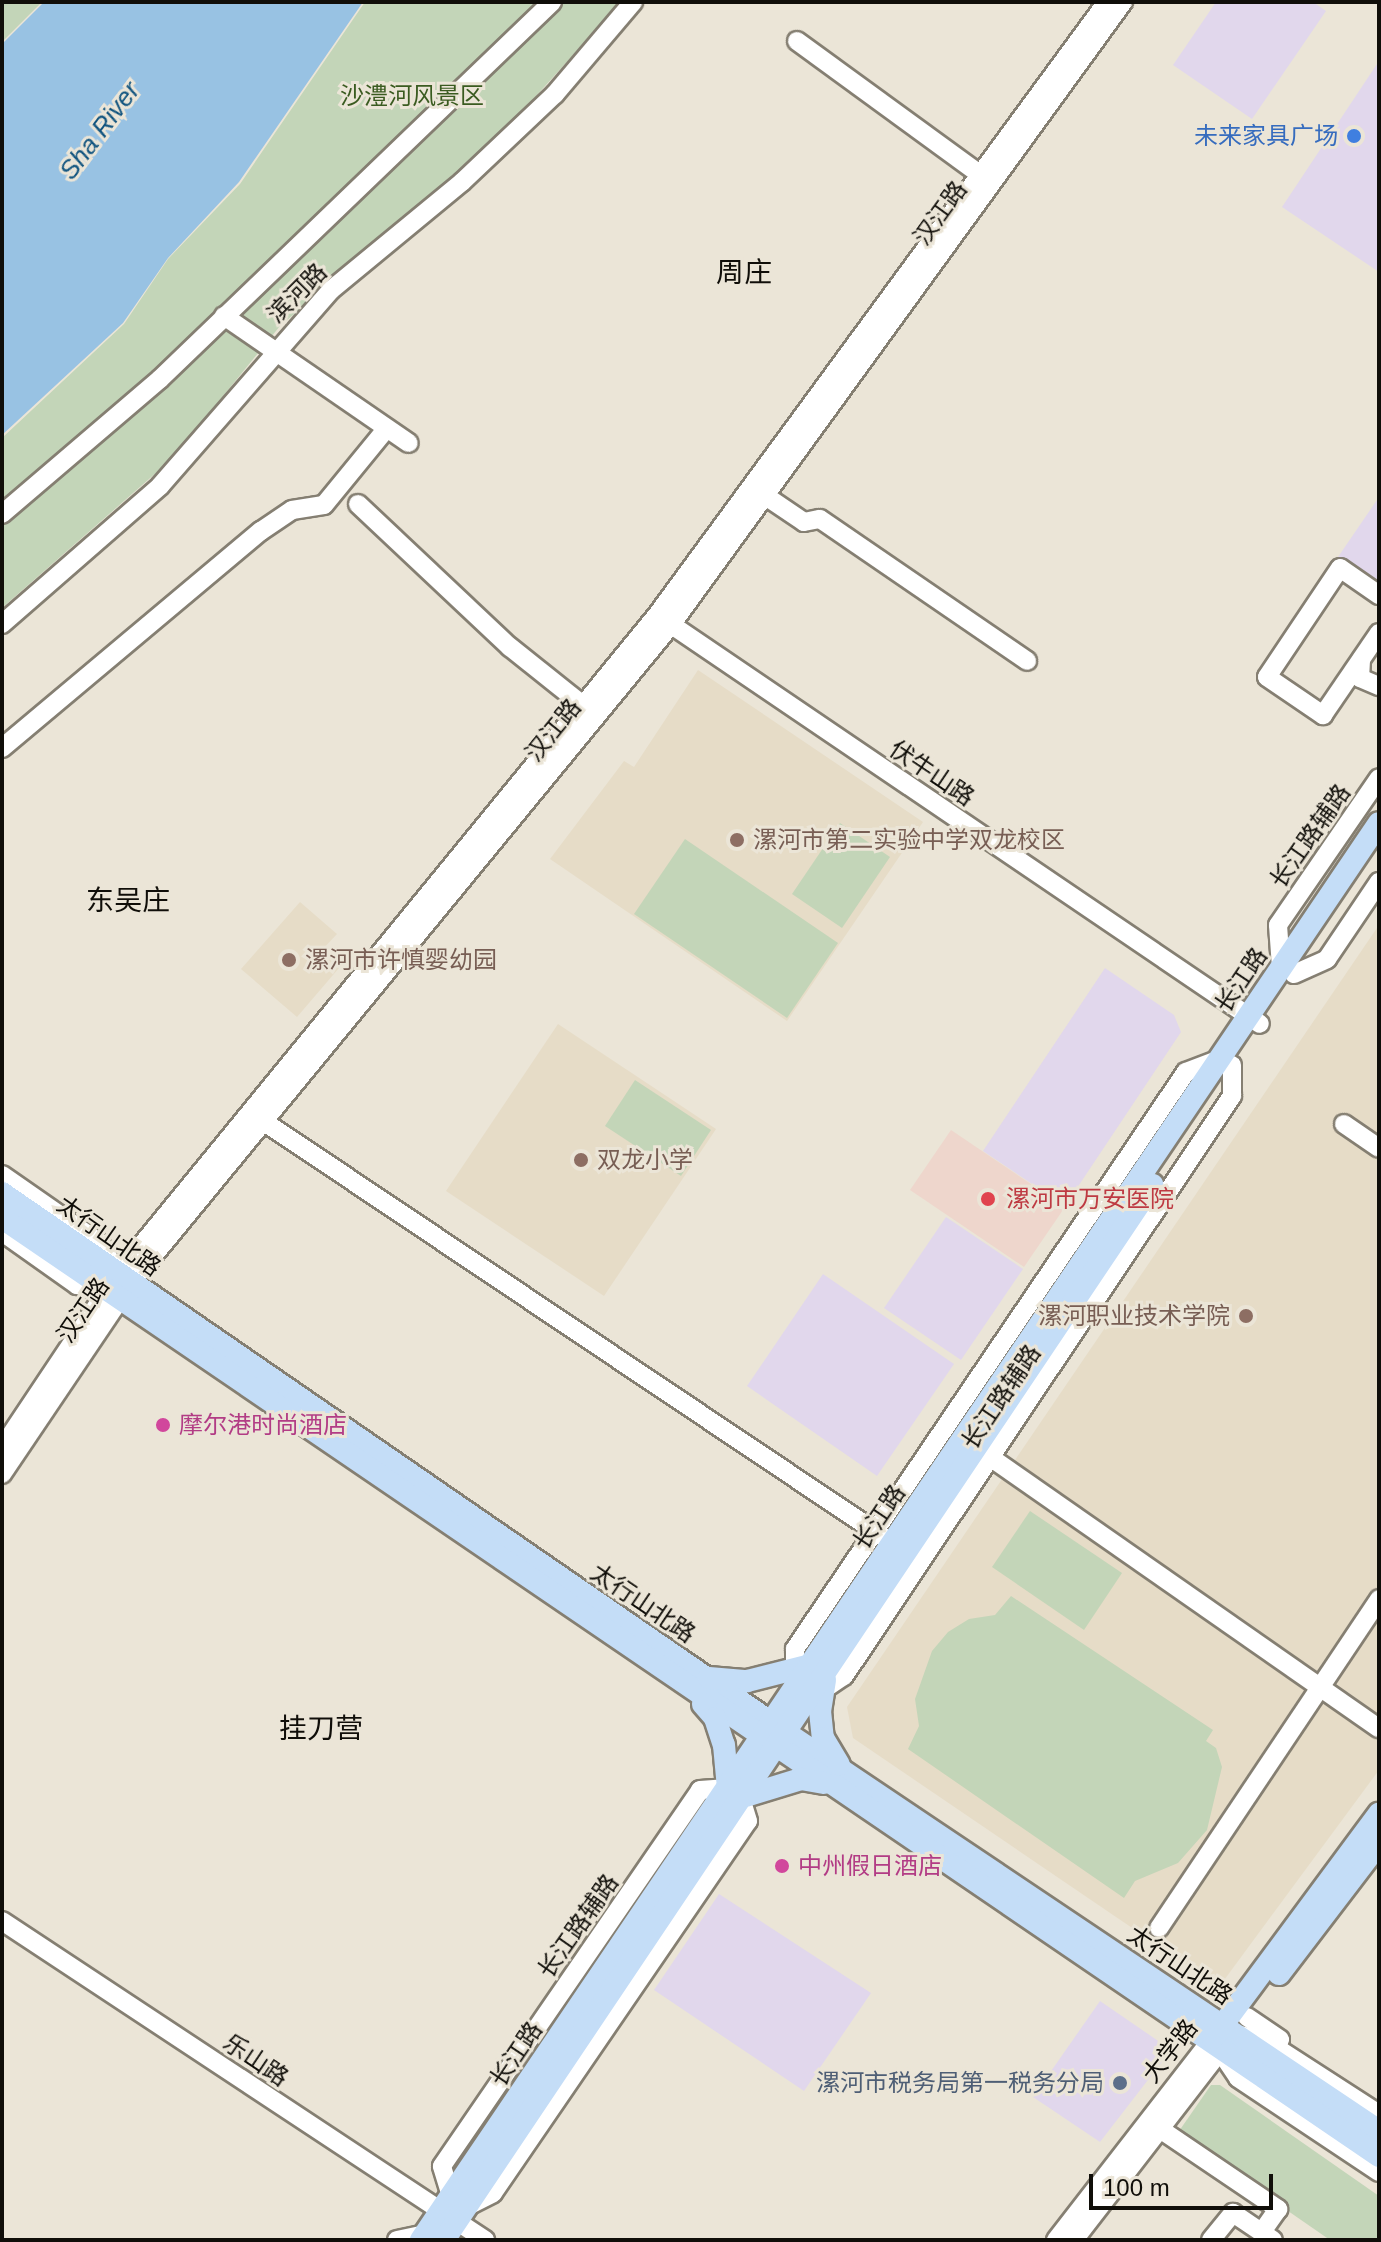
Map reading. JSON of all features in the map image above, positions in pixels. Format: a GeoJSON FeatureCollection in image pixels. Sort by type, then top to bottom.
{"type":"FeatureCollection","features":[{"type":"Feature","properties":{"kind":"main road","name":"长江路"},"geometry":{"type":"LineString","coordinates":[[810,1681],[884,1538],[1255,1020],[1379,823]]}},
{"type":"Feature","properties":{"kind":"main road","name":"长江路"},"geometry":{"type":"LineString","coordinates":[[1288,971],[1379,849]]}},
{"type":"Feature","properties":{"kind":"main road","name":"长江路"},"geometry":{"type":"LineString","coordinates":[[443,2221],[774,1736],[1225,1062]]}},
{"type":"Feature","properties":{"kind":"main road","name":"太行山北路"},"geometry":{"type":"LineString","coordinates":[[2,1193],[118,1287]]}},
{"type":"Feature","properties":{"kind":"main road","name":"太行山北路"},"geometry":{"type":"LineString","coordinates":[[2,1218],[118,1287],[1252,2059]]}},
{"type":"Feature","properties":{"kind":"main road"},"geometry":{"type":"LineString","coordinates":[[747,1681],[810,1681],[823,1738],[837,1777],[801,1779],[734,1793],[724,1745],[701,1686],[747,1681]]}},
{"type":"Feature","properties":{"kind":"main road","name":"大学路"},"geometry":{"type":"LineString","coordinates":[[1223,2040],[1379,1814]]}},
{"type":"Feature","properties":{"kind":"main road","name":"大学路"},"geometry":{"type":"LineString","coordinates":[[1223,2040],[1379,1843]]}},
{"type":"Feature","properties":{"kind":"main road"},"geometry":{"type":"LineString","coordinates":[[1252,2059],[1379,2131]]}},
{"type":"Feature","properties":{"kind":"main road"},"geometry":{"type":"LineString","coordinates":[[1252,2059],[1379,2156]]}},
{"type":"Feature","properties":{"kind":"street"},"geometry":{"type":"LineString","coordinates":[[2,514],[160,379],[552,2]]}},
{"type":"Feature","properties":{"kind":"street","name":"滨河路"},"geometry":{"type":"LineString","coordinates":[[2,624],[160,486],[210,433],[274,352],[331,290],[462,182],[555,94],[633,2]]}},
{"type":"Feature","properties":{"kind":"street","name":"汉江路"},"geometry":{"type":"LineString","coordinates":[[2,1448],[118,1287],[584,706],[664,620],[1107,2]]}},
{"type":"Feature","properties":{"kind":"street","name":"汉江路"},"geometry":{"type":"LineString","coordinates":[[2,1474],[118,1287],[263,1121],[764,495],[1123,2]]}},
{"type":"Feature","properties":{"kind":"street"},"geometry":{"type":"LineString","coordinates":[[797,41],[981,175]]}},
{"type":"Feature","properties":{"kind":"street"},"geometry":{"type":"LineString","coordinates":[[224,316],[409,443]]}},
{"type":"Feature","properties":{"kind":"street"},"geometry":{"type":"LineString","coordinates":[[2,748],[261,531],[292,510],[324,505],[387,428]]}},
{"type":"Feature","properties":{"kind":"street"},"geometry":{"type":"LineString","coordinates":[[764,495],[804,522],[820,519],[1027,661]]}},
{"type":"Feature","properties":{"kind":"street"},"geometry":{"type":"LineString","coordinates":[[358,504],[510,647],[584,706]]}},
{"type":"Feature","properties":{"kind":"street"},"geometry":{"type":"LineString","coordinates":[[1379,595],[1340,568],[1267,677],[1323,715],[1379,633]]}},
{"type":"Feature","properties":{"kind":"street","name":"伏牛山路"},"geometry":{"type":"LineString","coordinates":[[664,620],[1255,1020]]}},
{"type":"Feature","properties":{"kind":"street"},"geometry":{"type":"LineString","coordinates":[[1359,662],[1379,654]]}},
{"type":"Feature","properties":{"kind":"street"},"geometry":{"type":"LineString","coordinates":[[1359,662],[1364,683],[1379,686]]}},
{"type":"Feature","properties":{"kind":"street","name":"长江路辅路"},"geometry":{"type":"LineString","coordinates":[[1288,971],[1278,925],[1379,778]]}},
{"type":"Feature","properties":{"kind":"street"},"geometry":{"type":"LineString","coordinates":[[1288,971],[1327,959],[1379,882]]}},
{"type":"Feature","properties":{"kind":"street","name":"长江路辅路"},"geometry":{"type":"LineString","coordinates":[[810,1681],[844,1676],[1232,1096],[1225,1062]]}},
{"type":"Feature","properties":{"kind":"street"},"geometry":{"type":"LineString","coordinates":[[263,1121],[884,1538]]}},
{"type":"Feature","properties":{"kind":"street"},"geometry":{"type":"LineString","coordinates":[[1344,1124],[1379,1148]]}},
{"type":"Feature","properties":{"kind":"street"},"geometry":{"type":"LineString","coordinates":[[2,1175],[100,1243],[118,1287],[77,1285],[2,1232]]}},
{"type":"Feature","properties":{"kind":"street"},"geometry":{"type":"LineString","coordinates":[[990,1457],[1379,1728]]}},
{"type":"Feature","properties":{"kind":"street"},"geometry":{"type":"LineString","coordinates":[[1159,1928],[1379,1599]]}},
{"type":"Feature","properties":{"kind":"street"},"geometry":{"type":"LineString","coordinates":[[397,2240],[443,2221],[493,2193],[748,1821],[734,1793]]}},
{"type":"Feature","properties":{"kind":"street","name":"乐山路"},"geometry":{"type":"LineString","coordinates":[[2,1921],[443,2221],[485,2240]]}},
{"type":"Feature","properties":{"kind":"street"},"geometry":{"type":"LineString","coordinates":[[1223,2040],[1252,2059],[1379,2172]]}},
{"type":"Feature","properties":{"kind":"street"},"geometry":{"type":"LineString","coordinates":[[1223,2040],[1379,2105]]}},
{"type":"Feature","properties":{"kind":"street"},"geometry":{"type":"LineString","coordinates":[[1223,2040],[1379,2186]]}},
{"type":"Feature","properties":{"kind":"street","name":"大学路"},"geometry":{"type":"LineString","coordinates":[[1074,2240],[1160,2129],[1223,2040]]}},
{"type":"Feature","properties":{"kind":"street","name":"大学路"},"geometry":{"type":"LineString","coordinates":[[1056,2240],[1223,2040]]}},
{"type":"Feature","properties":{"kind":"street"},"geometry":{"type":"LineString","coordinates":[[1252,2059],[1379,2114]]}},
{"type":"Feature","properties":{"kind":"street"},"geometry":{"type":"LineString","coordinates":[[1160,2129],[1278,2209],[1268,2236],[1233,2213],[1211,2240]]}},
{"type":"Feature","properties":{"kind":"shaded area"},"geometry":{"type":"Polygon","coordinates":[[[1216,2],[1313,2],[1326,11],[1252,119],[1173,65],[1216,2]]]}},
{"type":"Feature","properties":{"kind":"shaded area","name":"未来家具广场"},"geometry":{"type":"Polygon","coordinates":[[[1379,65],[1379,272],[1282,207],[1379,65]]]}},
{"type":"Feature","properties":{"kind":"shaded area"},"geometry":{"type":"Polygon","coordinates":[[[1379,497],[1379,585],[1338,557],[1379,497]]]}},
{"type":"Feature","properties":{"kind":"shaded area","name":"漯河市第二实验中学双龙校区"},"geometry":{"type":"Polygon","coordinates":[[[698,670],[923,822],[787,1021],[550,859],[624,761],[634,767],[698,670]]]}},
{"type":"Feature","properties":{"kind":"shaded area","name":"漯河市许慎婴幼园"},"geometry":{"type":"Polygon","coordinates":[[[300,902],[337,934],[321,951],[339,968],[297,1017],[241,969],[300,902]]]}},
{"type":"Feature","properties":{"kind":"shaded area","name":"漯河职业技术学院"},"geometry":{"type":"Polygon","coordinates":[[[1379,925],[1379,1770],[1219,1987],[853,1738],[847,1707],[1379,925]]]}},
{"type":"Feature","properties":{"kind":"shaded area"},"geometry":{"type":"Polygon","coordinates":[[[1105,968],[1174,1015],[1181,1032],[1065,1206],[983,1151],[1105,968]]]}},
{"type":"Feature","properties":{"kind":"shaded area","name":"双龙小学"},"geometry":{"type":"Polygon","coordinates":[[[558,1024],[716,1129],[604,1296],[446,1191],[558,1024]]]}},
{"type":"Feature","properties":{"kind":"shaded area","name":"漯河市万安医院"},"geometry":{"type":"Polygon","coordinates":[[[951,1130],[1065,1207],[1024,1267],[910,1190],[951,1130]]]}},
{"type":"Feature","properties":{"kind":"shaded area"},"geometry":{"type":"Polygon","coordinates":[[[946,1217],[1023,1269],[961,1360],[884,1308],[946,1217]]]}},
{"type":"Feature","properties":{"kind":"shaded area"},"geometry":{"type":"Polygon","coordinates":[[[823,1274],[954,1364],[877,1476],[747,1386],[823,1274]]]}},
{"type":"Feature","properties":{"kind":"shaded area"},"geometry":{"type":"Polygon","coordinates":[[[719,1894],[871,1993],[804,2091],[654,1990],[719,1894]]]}},
{"type":"Feature","properties":{"kind":"shaded area"},"geometry":{"type":"Polygon","coordinates":[[[1100,2001],[1167,2047],[1168,2054],[1100,2142],[1033,2097],[1100,2001]]]}},
{"type":"Feature","properties":{"kind":"green space"},"geometry":{"type":"Polygon","coordinates":[[[2,2],[42,2],[2,42],[2,2]]]}},
{"type":"Feature","properties":{"kind":"green space","name":"沙澧河风景区"},"geometry":{"type":"Polygon","coordinates":[[[365,2],[621,2],[480,158],[280,326],[173,458],[2,608],[2,438],[124,324],[168,259],[240,184],[365,2]]]}},
{"type":"Feature","properties":{"kind":"green space"},"geometry":{"type":"Polygon","coordinates":[[[840,823],[890,857],[842,928],[792,894],[840,823]]]}},
{"type":"Feature","properties":{"kind":"green space"},"geometry":{"type":"Polygon","coordinates":[[[685,839],[838,943],[787,1018],[634,914],[685,839]]]}},
{"type":"Feature","properties":{"kind":"green space"},"geometry":{"type":"Polygon","coordinates":[[[635,1080],[711,1130],[681,1176],[605,1126],[635,1080]]]}},
{"type":"Feature","properties":{"kind":"green space"},"geometry":{"type":"Polygon","coordinates":[[[1030,1511],[1122,1573],[1084,1630],[992,1567],[1030,1511]]]}},
{"type":"Feature","properties":{"kind":"green space"},"geometry":{"type":"Polygon","coordinates":[[[1011,1596],[1213,1730],[1206,1741],[1216,1748],[1222,1767],[1207,1830],[1178,1863],[1135,1881],[1124,1898],[908,1749],[919,1726],[915,1699],[932,1651],[948,1632],[969,1619],[995,1615],[1011,1596]]]}},
{"type":"Feature","properties":{"kind":"green space"},"geometry":{"type":"Polygon","coordinates":[[[1211,2085],[1220,2085],[1379,2196],[1379,2240],[1330,2240],[1177,2134],[1211,2085]]]}},
{"type":"Feature","properties":{"kind":"water","name":"Sha River"},"geometry":{"type":"Polygon","coordinates":[[[44,2],[363,2],[239,182],[168,258],[123,323],[2,435],[2,44],[44,2]]]}},
{"type":"Feature","properties":{"kind":"place","name":"未来家具广场"},"geometry":{"type":"Point","coordinates":[1354,136]}},
{"type":"Feature","properties":{"kind":"place","name":"漯河市第二实验中学双龙校区"},"geometry":{"type":"Point","coordinates":[737,840]}},
{"type":"Feature","properties":{"kind":"place","name":"漯河市许慎婴幼园"},"geometry":{"type":"Point","coordinates":[289,960]}},
{"type":"Feature","properties":{"kind":"place","name":"双龙小学"},"geometry":{"type":"Point","coordinates":[581,1160]}},
{"type":"Feature","properties":{"kind":"place","name":"漯河市万安医院"},"geometry":{"type":"Point","coordinates":[988,1199]}},
{"type":"Feature","properties":{"kind":"place","name":"漯河职业技术学院"},"geometry":{"type":"Point","coordinates":[1246,1316]}},
{"type":"Feature","properties":{"kind":"place","name":"摩尔港时尚酒店"},"geometry":{"type":"Point","coordinates":[163,1425]}},
{"type":"Feature","properties":{"kind":"place","name":"中州假日酒店"},"geometry":{"type":"Point","coordinates":[782,1866]}},
{"type":"Feature","properties":{"kind":"place","name":"漯河市税务局第一税务分局"},"geometry":{"type":"Point","coordinates":[1120,2083]}},
{"type":"Feature","properties":{"kind":"district","name":"周庄"},"geometry":{"type":"Point","coordinates":[744,273]}},
{"type":"Feature","properties":{"kind":"district","name":"东吴庄"},"geometry":{"type":"Point","coordinates":[128,901]}},
{"type":"Feature","properties":{"kind":"district","name":"挂刀营"},"geometry":{"type":"Point","coordinates":[321,1729]}}]}
